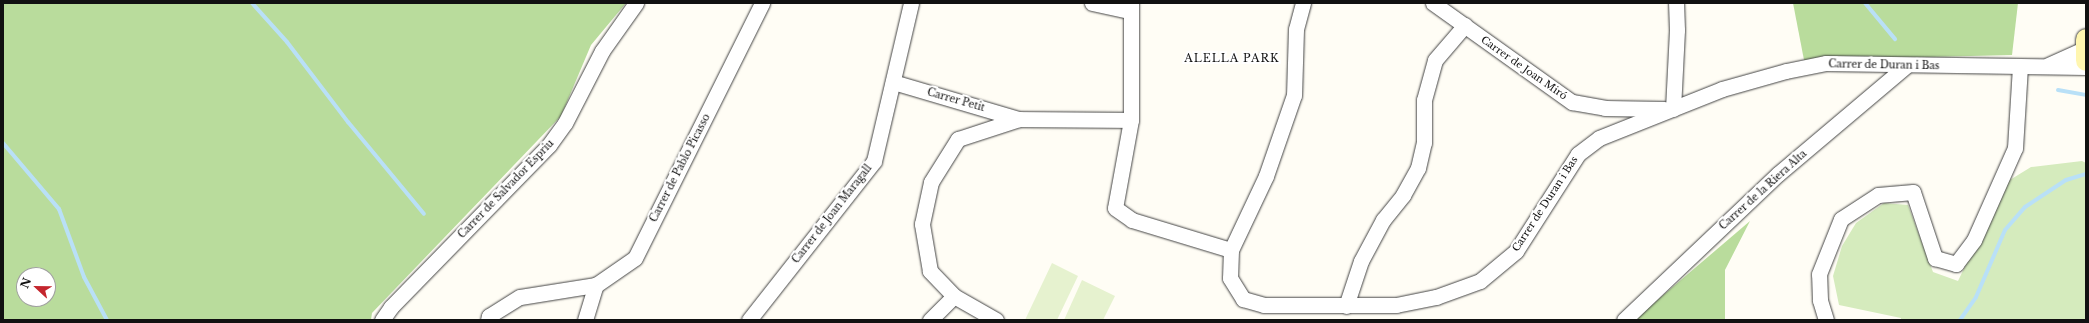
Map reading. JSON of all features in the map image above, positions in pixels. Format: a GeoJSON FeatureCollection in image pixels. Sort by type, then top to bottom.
{"type":"FeatureCollection","features":[{"type":"Feature","properties":{"kind":"street","name":"Carrer de Salvador Espriu"},"geometry":{"type":"LineString","coordinates":[[382,320],[391,307],[549,145],[565,123],[602,51],[636,3]]}},
{"type":"Feature","properties":{"kind":"street","name":"Carrer de Pablo Picasso"},"geometry":{"type":"LineString","coordinates":[[596,285],[635,258],[762,3]]}},
{"type":"Feature","properties":{"kind":"street","name":"Carrer de Joan Maragall"},"geometry":{"type":"LineString","coordinates":[[749,320],[874,161],[912,3]]}},
{"type":"Feature","properties":{"kind":"street"},"geometry":{"type":"LineString","coordinates":[[1092,3],[1131,7],[1131,120],[1115,208],[1132,220],[1231,250],[1266,176],[1294,95],[1296,29],[1303,3]]}},
{"type":"Feature","properties":{"kind":"street","name":"Carrer de Joan Miró"},"geometry":{"type":"LineString","coordinates":[[1433,3],[1572,102],[1605,108],[1673,109]]}},
{"type":"Feature","properties":{"kind":"street"},"geometry":{"type":"LineString","coordinates":[[1673,109],[1677,30],[1676,3]]}},
{"type":"Feature","properties":{"kind":"street"},"geometry":{"type":"LineString","coordinates":[[1346,306],[1361,261],[1382,220],[1403,195],[1418,168],[1424,143],[1424,100],[1435,60],[1465,25]]}},
{"type":"Feature","properties":{"kind":"street","name":"Carrer de Duran i Bas"},"geometry":{"type":"LineString","coordinates":[[1231,250],[1230,278],[1243,299],[1264,304],[1346,306],[1396,305],[1436,297],[1480,281],[1516,251],[1578,154],[1599,138],[1722,89],[1786,71],[1826,63],[2041,68],[2086,54]]}},
{"type":"Feature","properties":{"kind":"street","name":"Carrer de la Riera Alta"},"geometry":{"type":"LineString","coordinates":[[1624,320],[1778,174],[1907,65]]}},
{"type":"Feature","properties":{"kind":"street"},"geometry":{"type":"LineString","coordinates":[[1826,320],[1820,300],[1818,274],[1840,220],[1878,195],[1913,192],[1935,258],[1956,264],[1974,240],[2015,148],[2020,67]]}},
{"type":"Feature","properties":{"kind":"street","name":"Carrer Petit"},"geometry":{"type":"LineString","coordinates":[[893,82],[1019,119]]}},
{"type":"Feature","properties":{"kind":"street"},"geometry":{"type":"LineString","coordinates":[[996,320],[954,296],[930,270],[922,224],[931,182],[958,139],[1019,119],[1131,120]]}},
{"type":"Feature","properties":{"kind":"street"},"geometry":{"type":"LineString","coordinates":[[488,320],[489,316],[520,296],[596,285],[584,320]]}},
{"type":"Feature","properties":{"kind":"street"},"geometry":{"type":"LineString","coordinates":[[930,320],[954,296]]}},
{"type":"Feature","properties":{"kind":"green space"},"geometry":{"type":"Polygon","coordinates":[[[3,3],[626,3],[591,45],[561,116],[372,313],[371,320],[3,320],[3,3]]]}},
{"type":"Feature","properties":{"kind":"green space"},"geometry":{"type":"Polygon","coordinates":[[[1793,3],[2018,3],[2012,55],[1804,60],[1793,3]]]}},
{"type":"Feature","properties":{"kind":"green space"},"geometry":{"type":"Polygon","coordinates":[[[2082,161],[2086,163],[2086,320],[1901,320],[1901,318],[1839,305],[1833,276],[1842,246],[1856,223],[1884,203],[1908,205],[1933,272],[1958,281],[2005,183],[2031,167],[2082,161]]]}},
{"type":"Feature","properties":{"kind":"green space"},"geometry":{"type":"Polygon","coordinates":[[[1750,221],[1725,270],[1725,320],[1634,320],[1750,221]]]}},
{"type":"Feature","properties":{"kind":"green space"},"geometry":{"type":"Polygon","coordinates":[[[1052,263],[1078,276],[1057,320],[1025,320],[1052,263]]]}},
{"type":"Feature","properties":{"kind":"green space"},"geometry":{"type":"Polygon","coordinates":[[[1082,280],[1115,296],[1103,320],[1064,320],[1082,280]]]}},
{"type":"Feature","properties":{"kind":"waterway"},"geometry":{"type":"LineString","coordinates":[[252,3],[287,42],[348,122],[424,214]]}},
{"type":"Feature","properties":{"kind":"waterway"},"geometry":{"type":"LineString","coordinates":[[1865,3],[1895,39]]}},
{"type":"Feature","properties":{"kind":"waterway"},"geometry":{"type":"LineString","coordinates":[[2058,90],[2086,95]]}},
{"type":"Feature","properties":{"kind":"waterway"},"geometry":{"type":"LineString","coordinates":[[3,143],[59,209],[84,277],[107,320]]}},
{"type":"Feature","properties":{"kind":"waterway"},"geometry":{"type":"LineString","coordinates":[[1960,320],[1976,297],[2005,230],[2025,207],[2066,180],[2086,174]]}},
{"type":"Feature","properties":{"kind":"district","name":"ALELLA PARK"},"geometry":{"type":"Point","coordinates":[1232,58]}}]}
